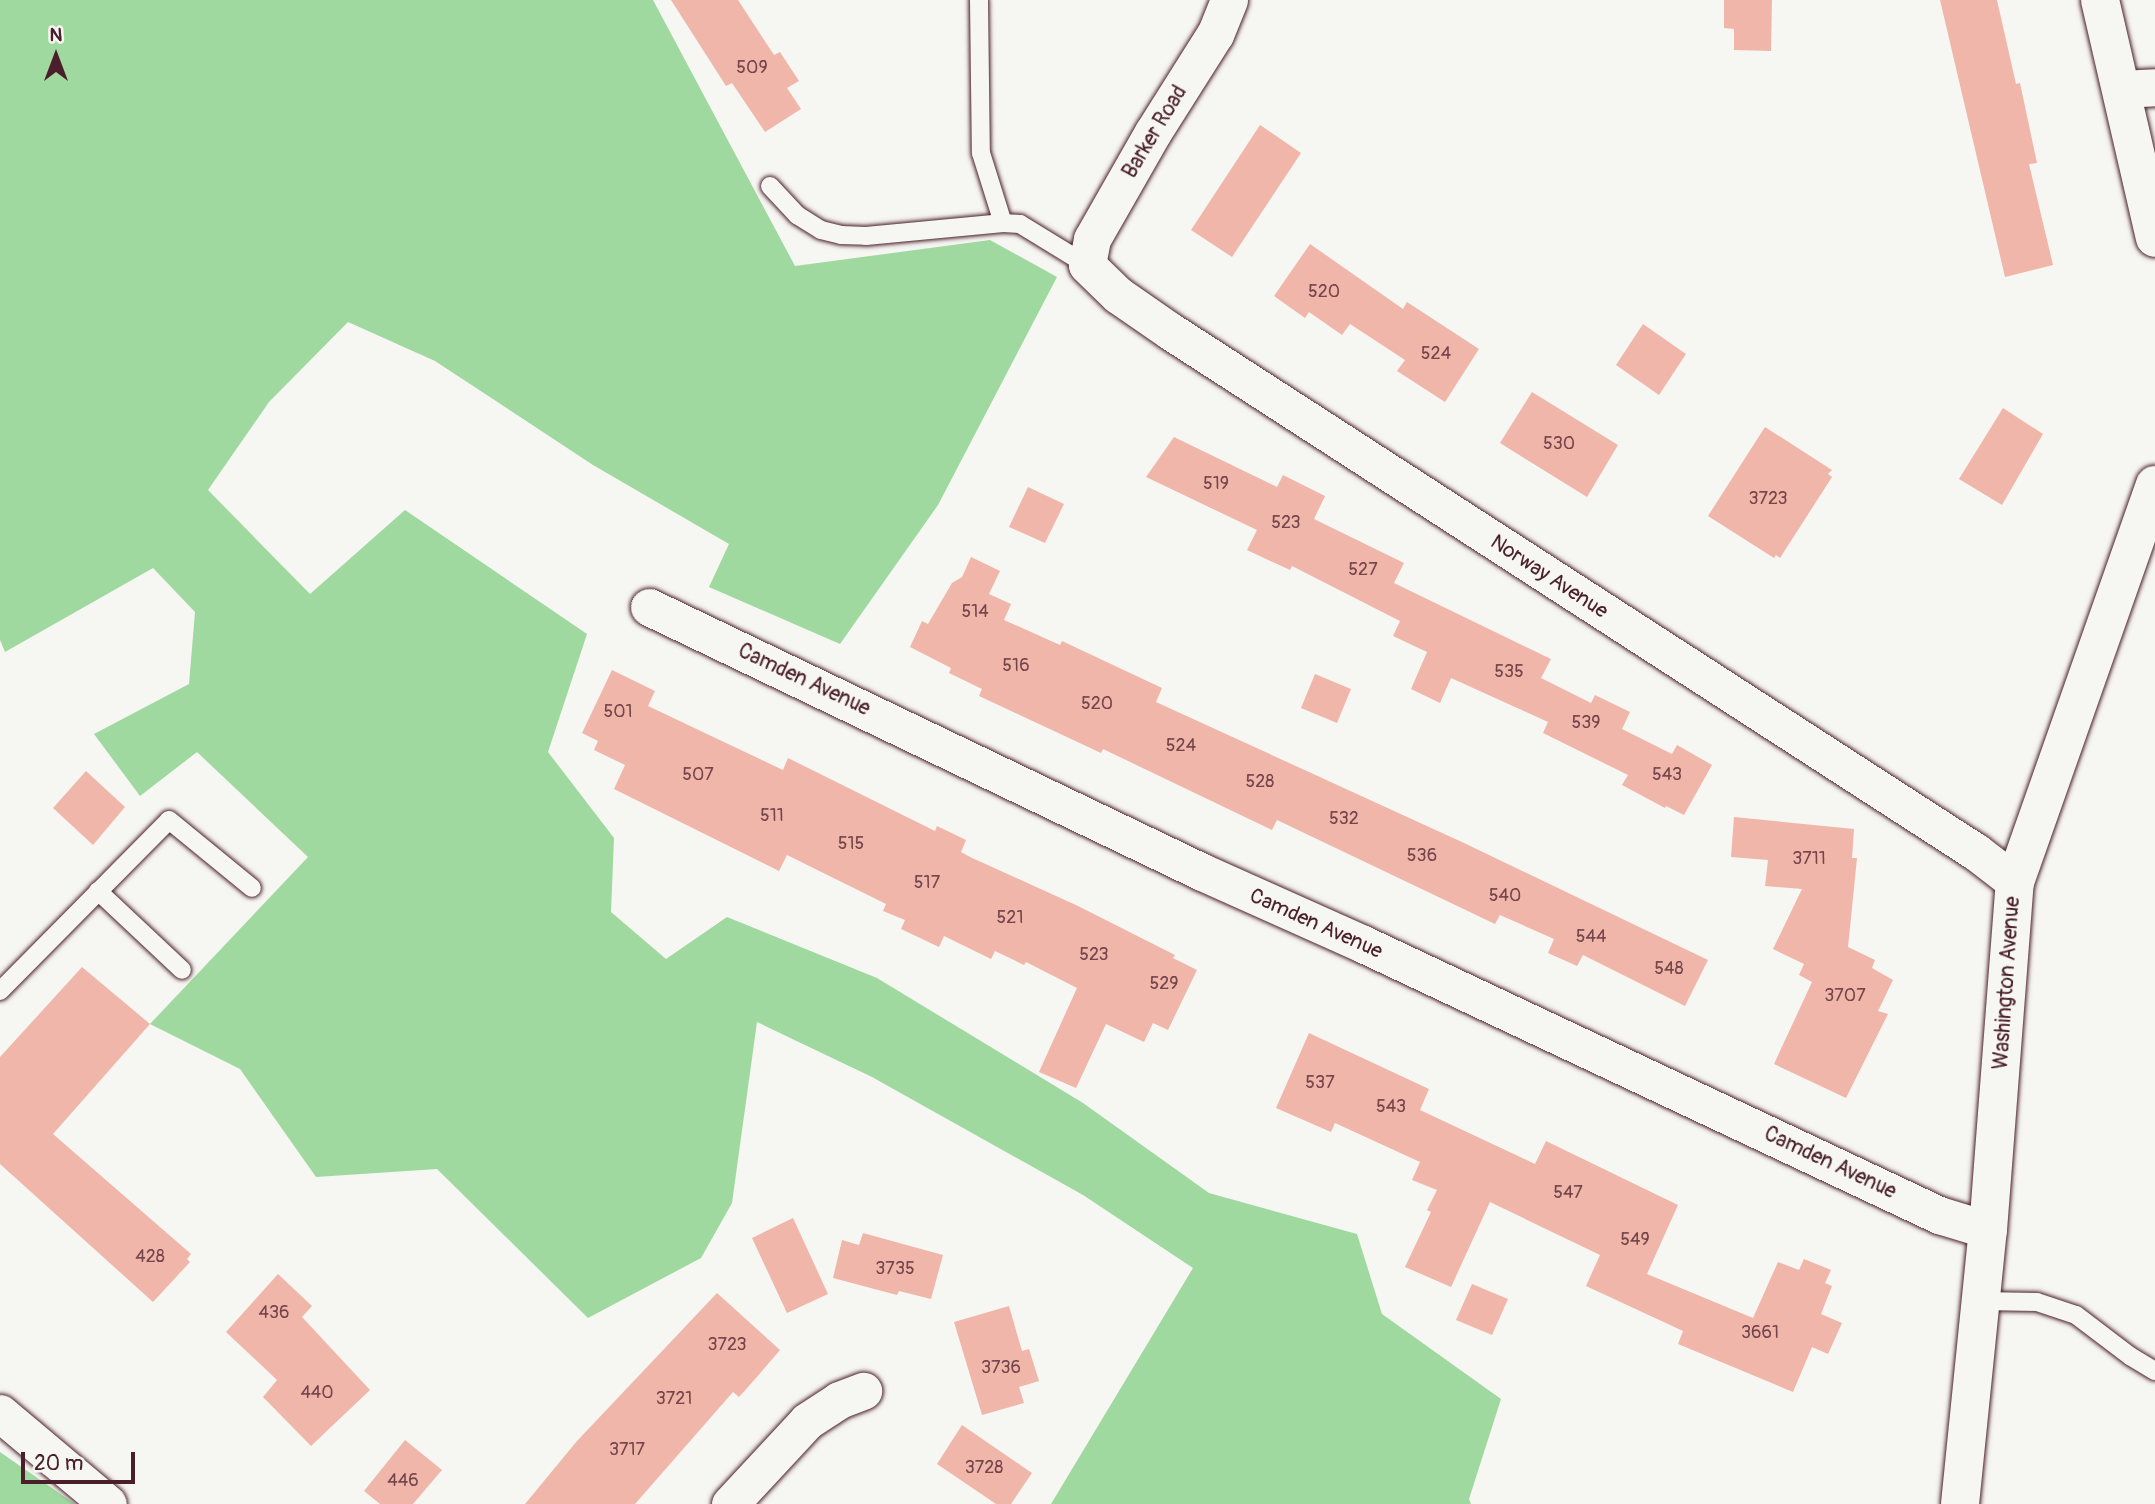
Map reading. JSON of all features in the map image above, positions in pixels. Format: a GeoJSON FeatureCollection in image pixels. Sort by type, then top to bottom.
{"type":"FeatureCollection","features":[{"type":"Feature","properties":{"kind":"street","name":"Barker Road"},"geometry":{"type":"LineString","coordinates":[[1087,265],[1092,239],[1153,132],[1215,34],[1229,0]]}},
{"type":"Feature","properties":{"kind":"street"},"geometry":{"type":"LineString","coordinates":[[2100,0],[2138,88],[2155,238]]}},
{"type":"Feature","properties":{"kind":"street","name":"Norway Avenue"},"geometry":{"type":"LineString","coordinates":[[1087,265],[1118,295],[1170,331],[1976,852],[2015,883]]}},
{"type":"Feature","properties":{"kind":"street","name":"Washington Avenue"},"geometry":{"type":"LineString","coordinates":[[1960,1504],[1988,1230],[2015,883],[2155,485]]}},
{"type":"Feature","properties":{"kind":"street","name":"Camden Avenue"},"geometry":{"type":"LineString","coordinates":[[649,607],[1202,872],[1363,944],[1939,1215],[1988,1230]]}},
{"type":"Feature","properties":{"kind":"street"},"geometry":{"type":"LineString","coordinates":[[730,1504],[807,1421],[839,1400],[863,1391]]}},
{"type":"Feature","properties":{"kind":"street"},"geometry":{"type":"LineString","coordinates":[[0,1413],[108,1504]]}},
{"type":"Feature","properties":{"kind":"lane"},"geometry":{"type":"LineString","coordinates":[[979,0],[981,153],[1003,223]]}},
{"type":"Feature","properties":{"kind":"lane"},"geometry":{"type":"LineString","coordinates":[[770,186],[797,215],[821,230],[866,236],[1003,223],[1020,225],[1037,232],[1087,265]]}},
{"type":"Feature","properties":{"kind":"lane"},"geometry":{"type":"LineString","coordinates":[[0,991],[169,820],[251,888]]}},
{"type":"Feature","properties":{"kind":"lane"},"geometry":{"type":"LineString","coordinates":[[98,891],[182,970]]}},
{"type":"Feature","properties":{"kind":"lane"},"geometry":{"type":"LineString","coordinates":[[1981,1301],[2037,1302],[2076,1315],[2130,1356],[2155,1371]]}},
{"type":"Feature","properties":{"kind":"green space"},"geometry":{"type":"Polygon","coordinates":[[[0,0],[653,0],[795,266],[990,240],[1057,277],[938,505],[840,644],[709,587],[729,544],[593,465],[435,361],[348,322],[269,402],[208,490],[310,594],[405,510],[587,634],[548,752],[614,838],[611,912],[666,959],[727,917],[877,978],[1083,1103],[1209,1193],[1357,1234],[1382,1314],[1501,1399],[1469,1499],[1471,1504],[1051,1504],[1193,1268],[1083,1195],[872,1077],[757,1022],[732,1203],[701,1258],[588,1318],[437,1169],[316,1177],[240,1069],[150,1024],[308,857],[197,752],[140,796],[94,734],[189,684],[195,612],[153,568],[5,652],[0,640],[0,0]]]}},
{"type":"Feature","properties":{"kind":"green space"},"geometry":{"type":"Polygon","coordinates":[[[0,1452],[75,1504],[0,1504],[0,1452]]]}},
{"type":"Feature","properties":{"kind":"building"},"geometry":{"type":"Polygon","coordinates":[[[671,0],[738,0],[774,55],[780,52],[799,81],[787,88],[801,109],[765,132],[732,83],[726,86],[671,0]]]}},
{"type":"Feature","properties":{"kind":"building"},"geometry":{"type":"Polygon","coordinates":[[[1724,0],[1772,0],[1771,51],[1734,50],[1734,29],[1724,28],[1724,0]]]}},
{"type":"Feature","properties":{"kind":"building"},"geometry":{"type":"Polygon","coordinates":[[[1940,0],[1997,0],[2016,84],[2020,83],[2037,163],[2029,164],[2053,265],[2005,277],[1940,0]]]}},
{"type":"Feature","properties":{"kind":"building"},"geometry":{"type":"Polygon","coordinates":[[[1260,125],[1301,153],[1232,257],[1191,230],[1260,125]]]}},
{"type":"Feature","properties":{"kind":"building"},"geometry":{"type":"Polygon","coordinates":[[[1310,244],[1403,309],[1407,302],[1479,349],[1445,402],[1397,371],[1405,360],[1350,324],[1342,335],[1309,312],[1305,318],[1274,296],[1310,244]]]}},
{"type":"Feature","properties":{"kind":"building"},"geometry":{"type":"Polygon","coordinates":[[[1643,324],[1686,354],[1659,395],[1616,365],[1643,324]]]}},
{"type":"Feature","properties":{"kind":"building"},"geometry":{"type":"Polygon","coordinates":[[[1532,392],[1618,445],[1587,497],[1500,443],[1532,392]]]}},
{"type":"Feature","properties":{"kind":"building"},"geometry":{"type":"Polygon","coordinates":[[[2003,408],[2043,434],[2002,505],[1959,479],[2003,408]]]}},
{"type":"Feature","properties":{"kind":"building"},"geometry":{"type":"Polygon","coordinates":[[[1765,427],[1832,470],[1828,474],[1832,477],[1780,558],[1776,555],[1774,558],[1708,516],[1765,427]]]}},
{"type":"Feature","properties":{"kind":"building"},"geometry":{"type":"Polygon","coordinates":[[[1174,437],[1277,487],[1283,475],[1325,496],[1314,519],[1404,563],[1394,583],[1551,659],[1541,678],[1591,703],[1595,695],[1630,712],[1622,729],[1672,754],[1677,745],[1712,765],[1684,815],[1622,785],[1628,775],[1543,733],[1548,722],[1451,678],[1440,703],[1411,689],[1427,652],[1393,636],[1400,621],[1292,566],[1290,570],[1247,550],[1257,530],[1146,477],[1174,437]]]}},
{"type":"Feature","properties":{"kind":"building"},"geometry":{"type":"Polygon","coordinates":[[[1028,487],[1064,504],[1045,543],[1009,527],[1028,487]]]}},
{"type":"Feature","properties":{"kind":"building"},"geometry":{"type":"Polygon","coordinates":[[[971,557],[1000,571],[989,594],[1011,604],[1004,620],[1060,645],[1062,641],[1162,688],[1156,702],[1464,843],[1708,960],[1685,1006],[1583,955],[1577,966],[1548,953],[1554,939],[1500,915],[1495,924],[1277,820],[1272,830],[1103,749],[1101,753],[979,696],[982,689],[949,673],[951,668],[910,647],[922,621],[928,624],[952,583],[962,577],[971,557]]]}},
{"type":"Feature","properties":{"kind":"building"},"geometry":{"type":"Polygon","coordinates":[[[612,670],[655,691],[648,706],[783,770],[788,758],[935,831],[937,826],[966,840],[961,852],[970,857],[1078,906],[1175,955],[1173,958],[1197,970],[1168,1030],[1153,1023],[1144,1042],[1106,1024],[1076,1088],[1039,1072],[1077,988],[1026,962],[1024,965],[995,951],[991,959],[944,936],[939,947],[901,929],[905,920],[883,911],[886,904],[787,855],[779,871],[614,789],[625,765],[594,750],[598,741],[582,733],[612,670]]]}},
{"type":"Feature","properties":{"kind":"building"},"geometry":{"type":"Polygon","coordinates":[[[1315,674],[1351,689],[1337,723],[1301,708],[1315,674]]]}},
{"type":"Feature","properties":{"kind":"building"},"geometry":{"type":"Polygon","coordinates":[[[86,771],[125,807],[93,845],[53,808],[86,771]]]}},
{"type":"Feature","properties":{"kind":"building"},"geometry":{"type":"Polygon","coordinates":[[[1734,817],[1854,829],[1852,858],[1857,858],[1848,947],[1875,960],[1872,968],[1893,980],[1878,1011],[1888,1014],[1846,1098],[1774,1064],[1812,982],[1799,975],[1804,964],[1773,949],[1802,889],[1765,886],[1768,860],[1731,857],[1734,817]]]}},
{"type":"Feature","properties":{"kind":"building"},"geometry":{"type":"Polygon","coordinates":[[[82,967],[150,1024],[53,1134],[191,1254],[187,1259],[190,1262],[153,1302],[0,1164],[0,1057],[82,967]]]}},
{"type":"Feature","properties":{"kind":"building"},"geometry":{"type":"Polygon","coordinates":[[[1309,1033],[1429,1089],[1420,1110],[1535,1164],[1546,1141],[1678,1205],[1647,1274],[1753,1318],[1778,1262],[1799,1270],[1804,1259],[1831,1270],[1825,1283],[1832,1286],[1821,1314],[1842,1323],[1828,1354],[1812,1347],[1793,1392],[1678,1344],[1683,1331],[1586,1286],[1600,1255],[1490,1202],[1451,1287],[1405,1267],[1431,1212],[1427,1210],[1437,1190],[1412,1180],[1420,1162],[1335,1123],[1331,1132],[1276,1108],[1309,1033]]]}},
{"type":"Feature","properties":{"kind":"building"},"geometry":{"type":"Polygon","coordinates":[[[793,1218],[828,1294],[787,1313],[752,1238],[793,1218]]]}},
{"type":"Feature","properties":{"kind":"building"},"geometry":{"type":"Polygon","coordinates":[[[863,1233],[943,1255],[931,1299],[899,1291],[897,1295],[833,1278],[842,1240],[859,1245],[863,1233]]]}},
{"type":"Feature","properties":{"kind":"building"},"geometry":{"type":"Polygon","coordinates":[[[278,1274],[312,1306],[302,1317],[370,1390],[311,1446],[263,1397],[277,1380],[226,1332],[278,1274]]]}},
{"type":"Feature","properties":{"kind":"building"},"geometry":{"type":"Polygon","coordinates":[[[1472,1284],[1508,1299],[1492,1335],[1456,1320],[1472,1284]]]}},
{"type":"Feature","properties":{"kind":"building"},"geometry":{"type":"Polygon","coordinates":[[[717,1293],[780,1350],[739,1397],[733,1392],[635,1504],[525,1504],[577,1441],[717,1293]]]}},
{"type":"Feature","properties":{"kind":"building"},"geometry":{"type":"Polygon","coordinates":[[[1009,1306],[1022,1351],[1029,1349],[1039,1381],[1019,1387],[1024,1403],[982,1415],[954,1322],[1009,1306]]]}},
{"type":"Feature","properties":{"kind":"building"},"geometry":{"type":"Polygon","coordinates":[[[962,1425],[1032,1473],[1011,1504],[996,1504],[937,1464],[962,1425]]]}},
{"type":"Feature","properties":{"kind":"building"},"geometry":{"type":"Polygon","coordinates":[[[405,1440],[442,1470],[413,1504],[380,1504],[364,1491],[405,1440]]]}}]}
